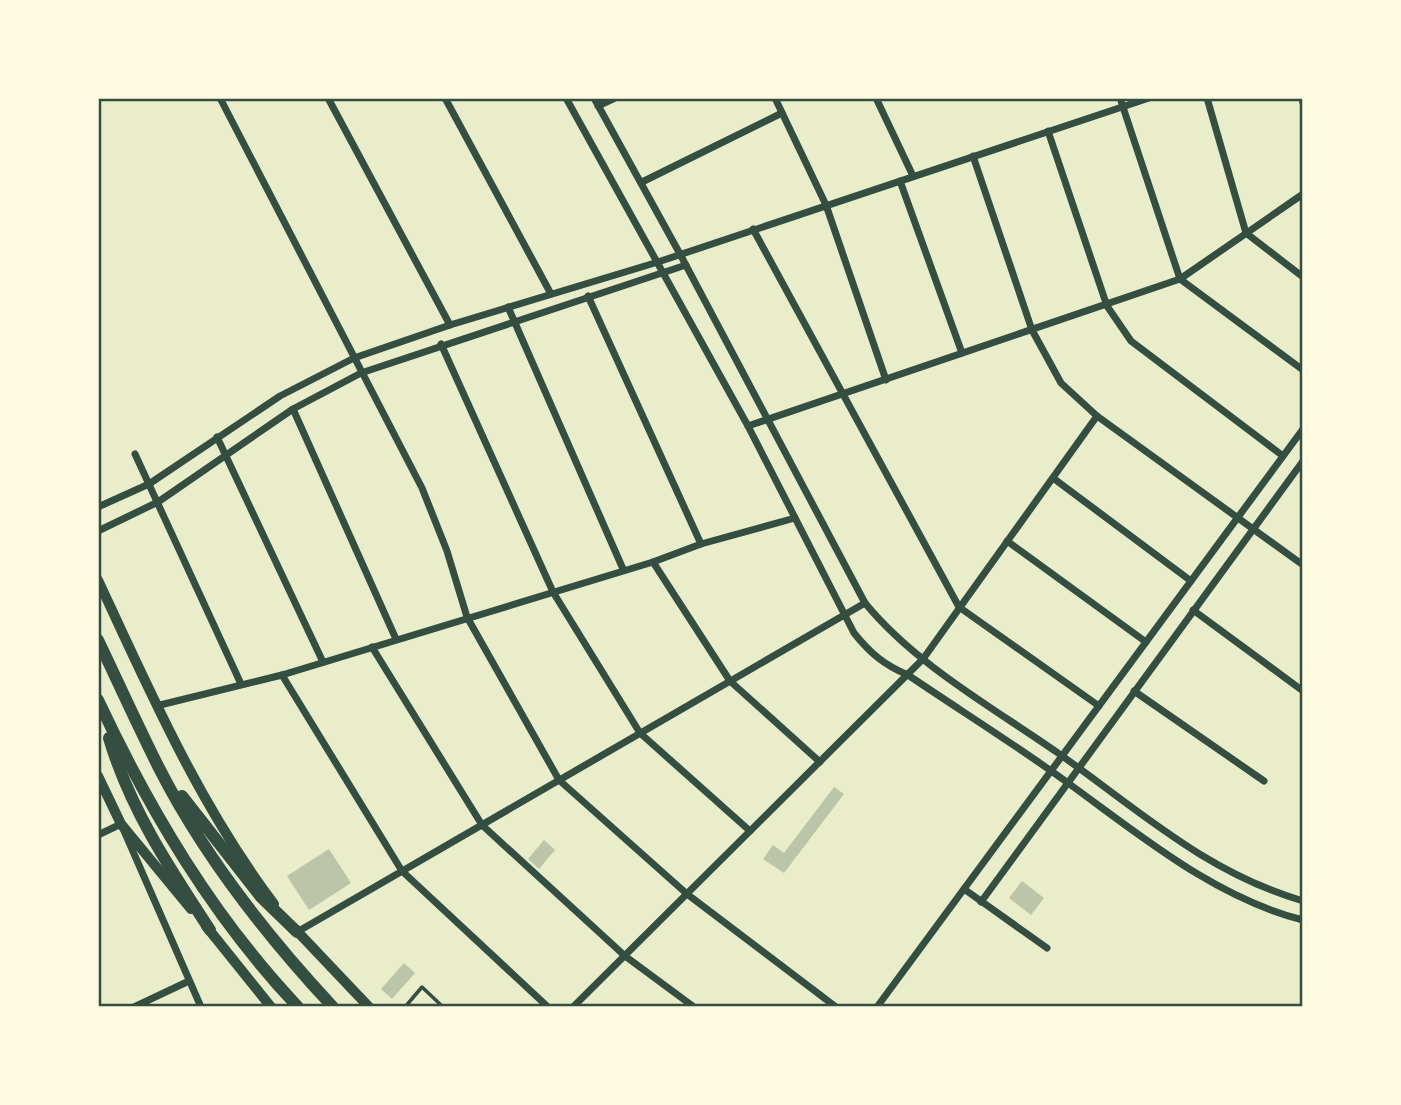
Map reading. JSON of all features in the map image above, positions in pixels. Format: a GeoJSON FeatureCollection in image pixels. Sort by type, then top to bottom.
{"type":"FeatureCollection","features":[{"type":"Feature","properties":{"kind":"highway"},"geometry":{"type":"LineString","coordinates":[[98,640],[158,767],[239,897],[294,966],[333,1007]]}},
{"type":"Feature","properties":{"kind":"highway"},"geometry":{"type":"LineString","coordinates":[[98,701],[118,768],[151,837],[210,930]]}},
{"type":"Feature","properties":{"kind":"highway"},"geometry":{"type":"LineString","coordinates":[[98,701],[136,781],[174,844],[232,928],[298,1007]]}},
{"type":"Feature","properties":{"kind":"highway"},"geometry":{"type":"LineString","coordinates":[[158,767],[261,897],[297,932]]}},
{"type":"Feature","properties":{"kind":"street"},"geometry":{"type":"LineString","coordinates":[[220,98],[422,488],[447,551],[467,617],[559,780],[687,894],[836,1007]]}},
{"type":"Feature","properties":{"kind":"street"},"geometry":{"type":"LineString","coordinates":[[328,98],[450,325]]}},
{"type":"Feature","properties":{"kind":"street"},"geometry":{"type":"LineString","coordinates":[[445,98],[551,294]]}},
{"type":"Feature","properties":{"kind":"street"},"geometry":{"type":"LineString","coordinates":[[566,98],[748,426],[867,650],[887,666],[908,675],[1051,771],[1209,881],[1246,900],[1303,920]]}},
{"type":"Feature","properties":{"kind":"street"},"geometry":{"type":"LineString","coordinates":[[594,98],[642,182],[865,603],[886,628],[923,659],[1079,768],[1188,849],[1222,869],[1303,901]]}},
{"type":"Feature","properties":{"kind":"street"},"geometry":{"type":"LineString","coordinates":[[598,106],[615,98]]}},
{"type":"Feature","properties":{"kind":"street"},"geometry":{"type":"LineString","coordinates":[[775,98],[826,205],[886,380]]}},
{"type":"Feature","properties":{"kind":"street"},"geometry":{"type":"LineString","coordinates":[[876,98],[913,176]]}},
{"type":"Feature","properties":{"kind":"street"},"geometry":{"type":"LineString","coordinates":[[1120,98],[1180,279],[1303,370]]}},
{"type":"Feature","properties":{"kind":"street"},"geometry":{"type":"LineString","coordinates":[[98,507],[149,484],[280,396],[354,358],[450,325],[658,262],[1149,98]]}},
{"type":"Feature","properties":{"kind":"street"},"geometry":{"type":"LineString","coordinates":[[1207,98],[1246,233],[1303,277]]}},
{"type":"Feature","properties":{"kind":"street"},"geometry":{"type":"LineString","coordinates":[[642,182],[782,113]]}},
{"type":"Feature","properties":{"kind":"street"},"geometry":{"type":"LineString","coordinates":[[1048,131],[1107,306],[1131,341],[1283,456]]}},
{"type":"Feature","properties":{"kind":"street"},"geometry":{"type":"LineString","coordinates":[[973,156],[1032,330],[1061,383],[1097,416],[1303,565]]}},
{"type":"Feature","properties":{"kind":"street"},"geometry":{"type":"LineString","coordinates":[[900,181],[962,353]]}},
{"type":"Feature","properties":{"kind":"street"},"geometry":{"type":"LineString","coordinates":[[748,426],[844,396],[1180,279],[1303,194]]}},
{"type":"Feature","properties":{"kind":"street"},"geometry":{"type":"LineString","coordinates":[[753,229],[959,607],[1099,706]]}},
{"type":"Feature","properties":{"kind":"street"},"geometry":{"type":"LineString","coordinates":[[98,531],[158,502],[293,409],[361,373],[441,344],[686,265]]}},
{"type":"Feature","properties":{"kind":"street"},"geometry":{"type":"LineString","coordinates":[[588,296],[701,544]]}},
{"type":"Feature","properties":{"kind":"street"},"geometry":{"type":"LineString","coordinates":[[508,307],[623,569]]}},
{"type":"Feature","properties":{"kind":"street"},"geometry":{"type":"LineString","coordinates":[[441,344],[553,592],[640,733],[750,831]]}},
{"type":"Feature","properties":{"kind":"street"},"geometry":{"type":"LineString","coordinates":[[293,409],[396,639]]}},
{"type":"Feature","properties":{"kind":"street"},"geometry":{"type":"LineString","coordinates":[[573,1007],[923,659],[1097,416]]}},
{"type":"Feature","properties":{"kind":"street"},"geometry":{"type":"LineString","coordinates":[[877,1007],[1303,429]]}},
{"type":"Feature","properties":{"kind":"street"},"geometry":{"type":"LineString","coordinates":[[217,437],[323,662]]}},
{"type":"Feature","properties":{"kind":"street"},"geometry":{"type":"LineString","coordinates":[[135,454],[241,684]]}},
{"type":"Feature","properties":{"kind":"street"},"geometry":{"type":"LineString","coordinates":[[981,902],[1303,461]]}},
{"type":"Feature","properties":{"kind":"street"},"geometry":{"type":"LineString","coordinates":[[1053,478],[1191,581]]}},
{"type":"Feature","properties":{"kind":"street"},"geometry":{"type":"LineString","coordinates":[[156,706],[282,675],[653,562],[701,544],[795,518]]}},
{"type":"Feature","properties":{"kind":"street"},"geometry":{"type":"LineString","coordinates":[[1006,541],[1146,642]]}},
{"type":"Feature","properties":{"kind":"street"},"geometry":{"type":"LineString","coordinates":[[653,562],[730,681],[820,762]]}},
{"type":"Feature","properties":{"kind":"street"},"geometry":{"type":"LineString","coordinates":[[98,580],[156,706],[229,836],[272,901],[297,932],[369,1007]]}},
{"type":"Feature","properties":{"kind":"street"},"geometry":{"type":"LineString","coordinates":[[297,932],[865,603]]}},
{"type":"Feature","properties":{"kind":"street"},"geometry":{"type":"LineString","coordinates":[[1193,610],[1303,691]]}},
{"type":"Feature","properties":{"kind":"street"},"geometry":{"type":"LineString","coordinates":[[372,647],[482,825],[625,956],[694,1007]]}},
{"type":"Feature","properties":{"kind":"street"},"geometry":{"type":"LineString","coordinates":[[282,675],[402,871],[548,1007]]}},
{"type":"Feature","properties":{"kind":"street"},"geometry":{"type":"LineString","coordinates":[[1134,691],[1264,781]]}},
{"type":"Feature","properties":{"kind":"street"},"geometry":{"type":"LineString","coordinates":[[98,776],[201,1007]]}},
{"type":"Feature","properties":{"kind":"street"},"geometry":{"type":"LineString","coordinates":[[121,824],[271,1007]]}},
{"type":"Feature","properties":{"kind":"street"},"geometry":{"type":"LineString","coordinates":[[98,835],[121,824]]}},
{"type":"Feature","properties":{"kind":"street"},"geometry":{"type":"LineString","coordinates":[[1176,860],[1188,849]]}},
{"type":"Feature","properties":{"kind":"street"},"geometry":{"type":"LineString","coordinates":[[964,890],[1047,948]]}},
{"type":"Feature","properties":{"kind":"street"},"geometry":{"type":"LineString","coordinates":[[134,1007],[189,981]]}},
{"type":"Feature","properties":{"kind":"lane"},"geometry":{"type":"LineString","coordinates":[[405,1007],[422,987],[443,1007]]}},
{"type":"Feature","properties":{"kind":"building"},"geometry":{"type":"Polygon","coordinates":[[[834,787],[844,794],[784,873],[763,859],[773,845],[784,853],[834,787]]]}},
{"type":"Feature","properties":{"kind":"building"},"geometry":{"type":"Polygon","coordinates":[[[544,840],[555,850],[539,869],[528,859],[544,840]]]}},
{"type":"Feature","properties":{"kind":"building"},"geometry":{"type":"Polygon","coordinates":[[[329,849],[351,883],[309,910],[287,876],[329,849]]]}},
{"type":"Feature","properties":{"kind":"building"},"geometry":{"type":"Polygon","coordinates":[[[1022,881],[1044,898],[1031,915],[1009,898],[1022,881]]]}},
{"type":"Feature","properties":{"kind":"building"},"geometry":{"type":"Polygon","coordinates":[[[404,963],[415,973],[392,999],[381,989],[404,963]]]}}]}
